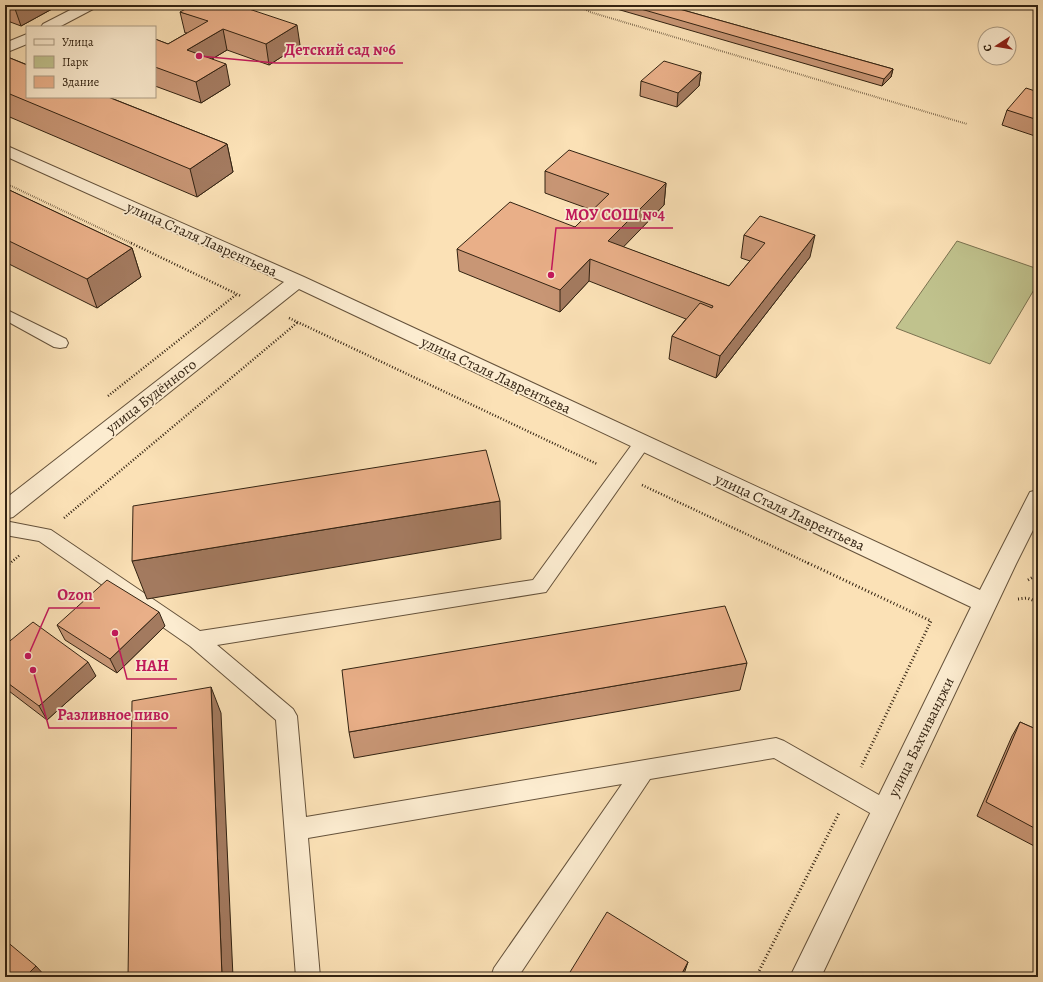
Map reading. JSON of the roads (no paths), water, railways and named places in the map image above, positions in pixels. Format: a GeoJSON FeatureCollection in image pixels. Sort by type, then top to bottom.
{"type":"FeatureCollection","features":[{"type":"Feature","properties":{"kind":"street"},"geometry":{"type":"LineString","coordinates":[[50,26],[90,5]]}},
{"type":"Feature","properties":{"kind":"street"},"geometry":{"type":"LineString","coordinates":[[5,49],[26,38]]}},
{"type":"Feature","properties":{"kind":"street","name":"улица Сталя Лаврентьева"},"geometry":{"type":"LineString","coordinates":[[5,150],[297,282],[985,603]]}},
{"type":"Feature","properties":{"kind":"street","name":"улица Будённого"},"geometry":{"type":"LineString","coordinates":[[5,511],[297,282]]}},
{"type":"Feature","properties":{"kind":"street","name":"улица Бахчиванджи"},"geometry":{"type":"LineString","coordinates":[[805,977],[985,603],[1038,498]]}},
{"type":"Feature","properties":{"kind":"lane"},"geometry":{"type":"LineString","coordinates":[[5,314],[60,343]]}},
{"type":"Feature","properties":{"kind":"lane"},"geometry":{"type":"LineString","coordinates":[[197,640],[539,587],[642,443]]}},
{"type":"Feature","properties":{"kind":"lane"},"geometry":{"type":"LineString","coordinates":[[5,528],[44,535],[197,640],[286,716],[308,977]]}},
{"type":"Feature","properties":{"kind":"lane"},"geometry":{"type":"LineString","coordinates":[[295,829],[776,748],[885,810]]}},
{"type":"Feature","properties":{"kind":"lane"},"geometry":{"type":"LineString","coordinates":[[504,977],[644,770]]}},
{"type":"Feature","properties":{"kind":"place","name":"Детский сад №6"},"geometry":{"type":"Point","coordinates":[199,56]}},
{"type":"Feature","properties":{"kind":"place","name":"МОУ СОШ №4"},"geometry":{"type":"Point","coordinates":[551,275]}},
{"type":"Feature","properties":{"kind":"place","name":"НАН"},"geometry":{"type":"Point","coordinates":[115,633]}},
{"type":"Feature","properties":{"kind":"place","name":"Ozon"},"geometry":{"type":"Point","coordinates":[28,656]}},
{"type":"Feature","properties":{"kind":"place","name":"Разливное пиво"},"geometry":{"type":"Point","coordinates":[33,670]}}]}
